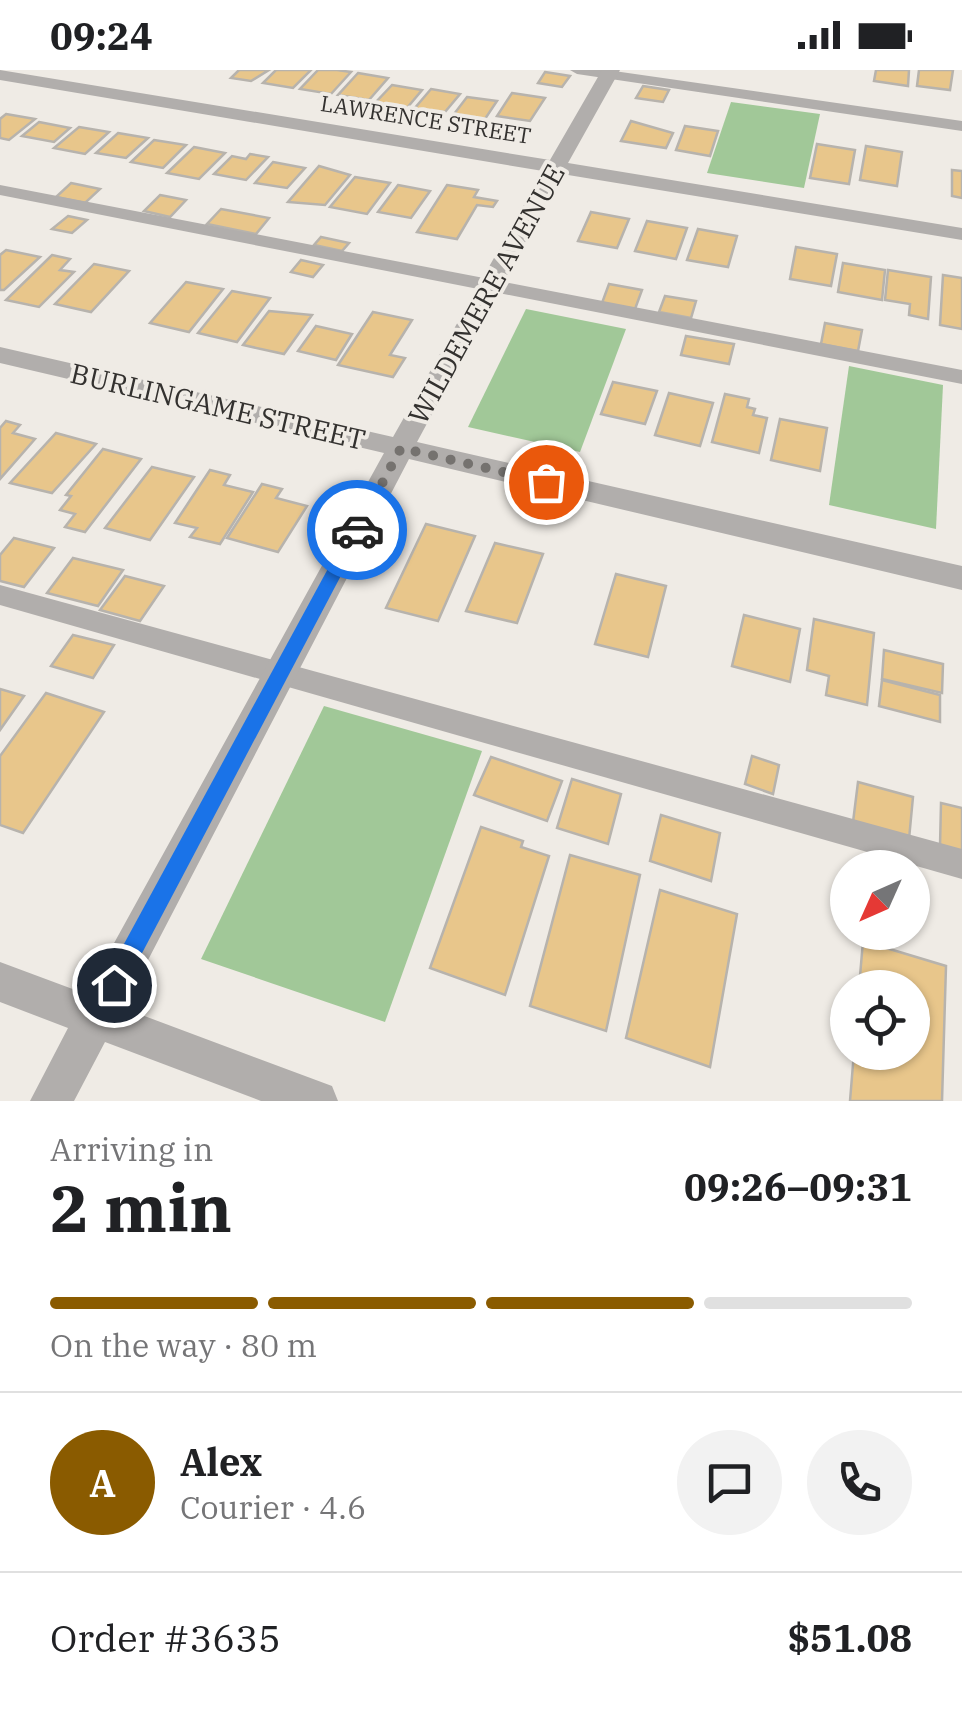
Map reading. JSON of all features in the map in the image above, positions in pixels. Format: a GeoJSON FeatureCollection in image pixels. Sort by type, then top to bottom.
{"type":"FeatureCollection","features":[{"type":"Feature","properties":{"kind":"street","name":"WILDEMERE AVENUE"},"geometry":{"type":"LineString","coordinates":[[51,1101],[488,286],[609,72]]}},
{"type":"Feature","properties":{"kind":"street","name":"LAWRENCE STREET"},"geometry":{"type":"LineString","coordinates":[[0,74],[962,234]]}},
{"type":"Feature","properties":{"kind":"street","name":"BURLINGAME STREET"},"geometry":{"type":"LineString","coordinates":[[0,354],[962,578]]}},
{"type":"Feature","properties":{"kind":"street"},"geometry":{"type":"LineString","coordinates":[[0,982],[317,1101]]}},
{"type":"Feature","properties":{"kind":"lane"},"geometry":{"type":"LineString","coordinates":[[577,70],[962,126]]}},
{"type":"Feature","properties":{"kind":"lane"},"geometry":{"type":"LineString","coordinates":[[0,190],[962,377]]}},
{"type":"Feature","properties":{"kind":"lane"},"geometry":{"type":"LineString","coordinates":[[0,595],[962,864]]}},
{"type":"Feature","properties":{"kind":"green space"},"geometry":{"type":"Polygon","coordinates":[[[731,102],[820,114],[804,188],[707,173],[731,102]]]}},
{"type":"Feature","properties":{"kind":"green space"},"geometry":{"type":"Polygon","coordinates":[[[526,309],[626,329],[580,452],[468,427],[526,309]]]}},
{"type":"Feature","properties":{"kind":"green space"},"geometry":{"type":"Polygon","coordinates":[[[849,366],[943,385],[936,529],[829,505],[849,366]]]}},
{"type":"Feature","properties":{"kind":"green space"},"geometry":{"type":"Polygon","coordinates":[[[324,706],[482,751],[385,1022],[201,959],[324,706]]]}},
{"type":"Feature","properties":{"kind":"building"},"geometry":{"type":"Polygon","coordinates":[[[239,70],[269,70],[251,81],[231,78],[239,70]]]}},
{"type":"Feature","properties":{"kind":"building"},"geometry":{"type":"Polygon","coordinates":[[[276,70],[311,70],[293,88],[263,83],[276,70]]]}},
{"type":"Feature","properties":{"kind":"building"},"geometry":{"type":"Polygon","coordinates":[[[318,70],[351,72],[331,94],[300,89],[318,70]]]}},
{"type":"Feature","properties":{"kind":"building"},"geometry":{"type":"Polygon","coordinates":[[[876,70],[909,70],[908,86],[874,81],[876,70]]]}},
{"type":"Feature","properties":{"kind":"building"},"geometry":{"type":"Polygon","coordinates":[[[919,70],[953,70],[950,90],[917,86],[919,70]]]}},
{"type":"Feature","properties":{"kind":"building"},"geometry":{"type":"Polygon","coordinates":[[[545,72],[570,76],[562,87],[538,83],[545,72]]]}},
{"type":"Feature","properties":{"kind":"building"},"geometry":{"type":"Polygon","coordinates":[[[358,73],[388,78],[369,100],[338,95],[358,73]]]}},
{"type":"Feature","properties":{"kind":"building"},"geometry":{"type":"Polygon","coordinates":[[[392,85],[422,90],[407,108],[376,102],[392,85]]]}},
{"type":"Feature","properties":{"kind":"building"},"geometry":{"type":"Polygon","coordinates":[[[643,86],[669,90],[663,102],[636,98],[643,86]]]}},
{"type":"Feature","properties":{"kind":"building"},"geometry":{"type":"Polygon","coordinates":[[[431,89],[460,94],[445,112],[414,109],[431,89]]]}},
{"type":"Feature","properties":{"kind":"building"},"geometry":{"type":"Polygon","coordinates":[[[512,93],[545,98],[530,121],[497,116],[512,93]]]}},
{"type":"Feature","properties":{"kind":"building"},"geometry":{"type":"Polygon","coordinates":[[[467,97],[497,101],[485,119],[454,114],[467,97]]]}},
{"type":"Feature","properties":{"kind":"building"},"geometry":{"type":"Polygon","coordinates":[[[6,114],[35,119],[9,140],[0,138],[0,119],[6,114]]]}},
{"type":"Feature","properties":{"kind":"building"},"geometry":{"type":"Polygon","coordinates":[[[631,121],[673,133],[666,148],[621,141],[631,121]]]}},
{"type":"Feature","properties":{"kind":"building"},"geometry":{"type":"Polygon","coordinates":[[[39,122],[70,128],[54,142],[22,136],[39,122]]]}},
{"type":"Feature","properties":{"kind":"building"},"geometry":{"type":"Polygon","coordinates":[[[685,126],[718,131],[710,156],[676,150],[685,126]]]}},
{"type":"Feature","properties":{"kind":"building"},"geometry":{"type":"Polygon","coordinates":[[[79,127],[109,132],[85,154],[54,148],[79,127]]]}},
{"type":"Feature","properties":{"kind":"building"},"geometry":{"type":"Polygon","coordinates":[[[118,133],[148,138],[126,158],[96,153],[118,133]]]}},
{"type":"Feature","properties":{"kind":"building"},"geometry":{"type":"Polygon","coordinates":[[[154,140],[186,145],[163,168],[131,162],[154,140]]]}},
{"type":"Feature","properties":{"kind":"building"},"geometry":{"type":"Polygon","coordinates":[[[817,144],[855,150],[849,184],[810,178],[817,144]]]}},
{"type":"Feature","properties":{"kind":"building"},"geometry":{"type":"Polygon","coordinates":[[[866,146],[902,152],[897,186],[860,180],[866,146]]]}},
{"type":"Feature","properties":{"kind":"building"},"geometry":{"type":"Polygon","coordinates":[[[194,147],[225,153],[199,179],[167,173],[194,147]]]}},
{"type":"Feature","properties":{"kind":"building"},"geometry":{"type":"Polygon","coordinates":[[[250,154],[268,157],[246,180],[214,174],[232,156],[246,159],[250,154]]]}},
{"type":"Feature","properties":{"kind":"building"},"geometry":{"type":"Polygon","coordinates":[[[273,162],[305,168],[287,188],[255,183],[273,162]]]}},
{"type":"Feature","properties":{"kind":"building"},"geometry":{"type":"Polygon","coordinates":[[[319,166],[350,175],[325,205],[288,202],[319,166]]]}},
{"type":"Feature","properties":{"kind":"building"},"geometry":{"type":"Polygon","coordinates":[[[952,170],[962,171],[962,198],[952,196],[952,170]]]}},
{"type":"Feature","properties":{"kind":"building"},"geometry":{"type":"Polygon","coordinates":[[[355,177],[390,183],[367,214],[330,207],[355,177]]]}},
{"type":"Feature","properties":{"kind":"building"},"geometry":{"type":"Polygon","coordinates":[[[71,183],[100,189],[85,203],[56,197],[71,183]]]}},
{"type":"Feature","properties":{"kind":"building"},"geometry":{"type":"Polygon","coordinates":[[[398,185],[430,191],[411,218],[378,212],[398,185]]]}},
{"type":"Feature","properties":{"kind":"building"},"geometry":{"type":"Polygon","coordinates":[[[447,185],[478,190],[474,197],[497,201],[493,207],[477,205],[457,239],[417,232],[447,185]]]}},
{"type":"Feature","properties":{"kind":"building"},"geometry":{"type":"Polygon","coordinates":[[[160,195],[186,200],[170,217],[144,211],[160,195]]]}},
{"type":"Feature","properties":{"kind":"building"},"geometry":{"type":"Polygon","coordinates":[[[221,209],[269,218],[256,234],[207,224],[221,209]]]}},
{"type":"Feature","properties":{"kind":"building"},"geometry":{"type":"Polygon","coordinates":[[[591,212],[629,219],[617,248],[578,241],[591,212]]]}},
{"type":"Feature","properties":{"kind":"building"},"geometry":{"type":"Polygon","coordinates":[[[68,216],[87,220],[72,233],[52,229],[68,216]]]}},
{"type":"Feature","properties":{"kind":"building"},"geometry":{"type":"Polygon","coordinates":[[[647,221],[687,228],[676,259],[635,251],[647,221]]]}},
{"type":"Feature","properties":{"kind":"building"},"geometry":{"type":"Polygon","coordinates":[[[698,229],[737,236],[728,267],[687,260],[698,229]]]}},
{"type":"Feature","properties":{"kind":"building"},"geometry":{"type":"Polygon","coordinates":[[[321,237],[349,243],[342,251],[314,245],[321,237]]]}},
{"type":"Feature","properties":{"kind":"building"},"geometry":{"type":"Polygon","coordinates":[[[796,247],[837,254],[831,286],[790,279],[796,247]]]}},
{"type":"Feature","properties":{"kind":"building"},"geometry":{"type":"Polygon","coordinates":[[[6,250],[40,257],[0,290],[0,255],[6,250]]]}},
{"type":"Feature","properties":{"kind":"building"},"geometry":{"type":"Polygon","coordinates":[[[52,255],[70,259],[60,270],[74,272],[39,307],[6,300],[52,255]]]}},
{"type":"Feature","properties":{"kind":"building"},"geometry":{"type":"Polygon","coordinates":[[[301,260],[323,265],[313,277],[291,272],[301,260]]]}},
{"type":"Feature","properties":{"kind":"building"},"geometry":{"type":"Polygon","coordinates":[[[843,263],[885,270],[882,300],[838,292],[843,263]]]}},
{"type":"Feature","properties":{"kind":"building"},"geometry":{"type":"Polygon","coordinates":[[[94,264],[129,271],[91,312],[55,304],[94,264]]]}},
{"type":"Feature","properties":{"kind":"building"},"geometry":{"type":"Polygon","coordinates":[[[888,270],[931,277],[928,319],[909,315],[910,304],[885,300],[888,270]]]}},
{"type":"Feature","properties":{"kind":"building"},"geometry":{"type":"Polygon","coordinates":[[[943,275],[962,278],[962,329],[940,325],[943,275]]]}},
{"type":"Feature","properties":{"kind":"building"},"geometry":{"type":"Polygon","coordinates":[[[186,282],[223,289],[189,332],[150,323],[186,282]]]}},
{"type":"Feature","properties":{"kind":"building"},"geometry":{"type":"Polygon","coordinates":[[[609,284],[642,290],[635,309],[602,303],[609,284]]]}},
{"type":"Feature","properties":{"kind":"building"},"geometry":{"type":"Polygon","coordinates":[[[232,291],[270,298],[237,342],[198,333],[232,291]]]}},
{"type":"Feature","properties":{"kind":"building"},"geometry":{"type":"Polygon","coordinates":[[[665,296],[696,301],[691,318],[659,312],[665,296]]]}},
{"type":"Feature","properties":{"kind":"building"},"geometry":{"type":"Polygon","coordinates":[[[269,311],[312,315],[284,354],[243,345],[269,311]]]}},
{"type":"Feature","properties":{"kind":"building"},"geometry":{"type":"Polygon","coordinates":[[[373,312],[412,320],[390,355],[405,358],[393,377],[338,365],[373,312]]]}},
{"type":"Feature","properties":{"kind":"building"},"geometry":{"type":"Polygon","coordinates":[[[825,323],[862,330],[858,351],[821,344],[825,323]]]}},
{"type":"Feature","properties":{"kind":"building"},"geometry":{"type":"Polygon","coordinates":[[[316,326],[352,334],[336,360],[298,351],[316,326]]]}},
{"type":"Feature","properties":{"kind":"building"},"geometry":{"type":"Polygon","coordinates":[[[686,336],[734,344],[729,364],[681,355],[686,336]]]}},
{"type":"Feature","properties":{"kind":"building"},"geometry":{"type":"Polygon","coordinates":[[[613,382],[657,391],[645,424],[601,414],[613,382]]]}},
{"type":"Feature","properties":{"kind":"building"},"geometry":{"type":"Polygon","coordinates":[[[669,393],[713,403],[700,446],[655,435],[669,393]]]}},
{"type":"Feature","properties":{"kind":"building"},"geometry":{"type":"Polygon","coordinates":[[[725,394],[749,399],[747,407],[755,409],[753,415],[767,418],[759,453],[712,442],[725,394]]]}},
{"type":"Feature","properties":{"kind":"building"},"geometry":{"type":"Polygon","coordinates":[[[780,419],[827,428],[820,471],[771,460],[780,419]]]}},
{"type":"Feature","properties":{"kind":"building"},"geometry":{"type":"Polygon","coordinates":[[[6,421],[20,425],[13,433],[35,439],[0,479],[0,428],[6,421]]]}},
{"type":"Feature","properties":{"kind":"building"},"geometry":{"type":"Polygon","coordinates":[[[56,433],[96,444],[52,493],[10,483],[56,433]]]}},
{"type":"Feature","properties":{"kind":"building"},"geometry":{"type":"Polygon","coordinates":[[[103,449],[141,459],[85,532],[65,527],[75,514],[60,510],[71,496],[66,495],[103,449]]]}},
{"type":"Feature","properties":{"kind":"building"},"geometry":{"type":"Polygon","coordinates":[[[152,467],[194,477],[150,540],[105,528],[152,467]]]}},
{"type":"Feature","properties":{"kind":"building"},"geometry":{"type":"Polygon","coordinates":[[[210,470],[230,475],[224,485],[253,492],[220,544],[190,537],[197,528],[175,523],[210,470]]]}},
{"type":"Feature","properties":{"kind":"building"},"geometry":{"type":"Polygon","coordinates":[[[262,484],[282,489],[276,498],[307,506],[278,552],[227,538],[262,484]]]}},
{"type":"Feature","properties":{"kind":"building"},"geometry":{"type":"Polygon","coordinates":[[[426,524],[475,536],[438,621],[386,608],[426,524]]]}},
{"type":"Feature","properties":{"kind":"building"},"geometry":{"type":"Polygon","coordinates":[[[14,538],[54,548],[24,587],[0,581],[0,555],[14,538]]]}},
{"type":"Feature","properties":{"kind":"building"},"geometry":{"type":"Polygon","coordinates":[[[495,543],[543,554],[517,623],[466,611],[495,543]]]}},
{"type":"Feature","properties":{"kind":"building"},"geometry":{"type":"Polygon","coordinates":[[[73,558],[123,570],[98,606],[47,593],[73,558]]]}},
{"type":"Feature","properties":{"kind":"building"},"geometry":{"type":"Polygon","coordinates":[[[616,574],[666,586],[648,657],[595,644],[616,574]]]}},
{"type":"Feature","properties":{"kind":"building"},"geometry":{"type":"Polygon","coordinates":[[[125,576],[164,586],[140,621],[100,610],[125,576]]]}},
{"type":"Feature","properties":{"kind":"building"},"geometry":{"type":"Polygon","coordinates":[[[744,615],[800,629],[790,682],[732,666],[744,615]]]}},
{"type":"Feature","properties":{"kind":"building"},"geometry":{"type":"Polygon","coordinates":[[[814,619],[874,633],[867,705],[826,695],[829,676],[807,670],[814,619]]]}},
{"type":"Feature","properties":{"kind":"building"},"geometry":{"type":"Polygon","coordinates":[[[73,635],[114,645],[93,678],[51,666],[73,635]]]}},
{"type":"Feature","properties":{"kind":"building"},"geometry":{"type":"Polygon","coordinates":[[[884,650],[943,664],[942,693],[882,679],[884,650]]]}},
{"type":"Feature","properties":{"kind":"building"},"geometry":{"type":"Polygon","coordinates":[[[882,680],[940,695],[940,722],[879,706],[882,680]]]}},
{"type":"Feature","properties":{"kind":"building"},"geometry":{"type":"Polygon","coordinates":[[[0,689],[24,696],[0,730],[0,689]]]}},
{"type":"Feature","properties":{"kind":"building"},"geometry":{"type":"Polygon","coordinates":[[[46,693],[104,712],[23,833],[0,825],[0,756],[46,693]]]}},
{"type":"Feature","properties":{"kind":"building"},"geometry":{"type":"Polygon","coordinates":[[[752,756],[779,765],[773,794],[745,784],[752,756]]]}},
{"type":"Feature","properties":{"kind":"building"},"geometry":{"type":"Polygon","coordinates":[[[491,757],[562,781],[547,821],[474,795],[491,757]]]}},
{"type":"Feature","properties":{"kind":"building"},"geometry":{"type":"Polygon","coordinates":[[[572,779],[621,794],[608,844],[557,828],[572,779]]]}},
{"type":"Feature","properties":{"kind":"building"},"geometry":{"type":"Polygon","coordinates":[[[858,782],[913,797],[909,839],[853,822],[858,782]]]}},
{"type":"Feature","properties":{"kind":"building"},"geometry":{"type":"Polygon","coordinates":[[[941,803],[962,808],[962,853],[940,846],[941,803]]]}},
{"type":"Feature","properties":{"kind":"building"},"geometry":{"type":"Polygon","coordinates":[[[661,815],[720,833],[711,881],[650,861],[661,815]]]}},
{"type":"Feature","properties":{"kind":"building"},"geometry":{"type":"Polygon","coordinates":[[[481,827],[523,841],[521,847],[549,856],[505,995],[430,968],[481,827]]]}},
{"type":"Feature","properties":{"kind":"building"},"geometry":{"type":"Polygon","coordinates":[[[570,855],[640,875],[606,1031],[530,1006],[570,855]]]}},
{"type":"Feature","properties":{"kind":"building"},"geometry":{"type":"Polygon","coordinates":[[[660,890],[737,914],[710,1067],[626,1038],[660,890]]]}},
{"type":"Feature","properties":{"kind":"building"},"geometry":{"type":"Polygon","coordinates":[[[862,950],[893,950],[946,966],[942,1101],[850,1101],[853,1070],[930,1070],[930,970],[861,970],[862,950]]]}},
{"type":"Feature","properties":{"kind":"way so far"},"geometry":{"type":"LineString","coordinates":[[357,530],[401,448],[546,482]]}},
{"type":"Feature","properties":{"kind":"route"},"geometry":{"type":"LineString","coordinates":[[114,985],[357,530]]}}]}
